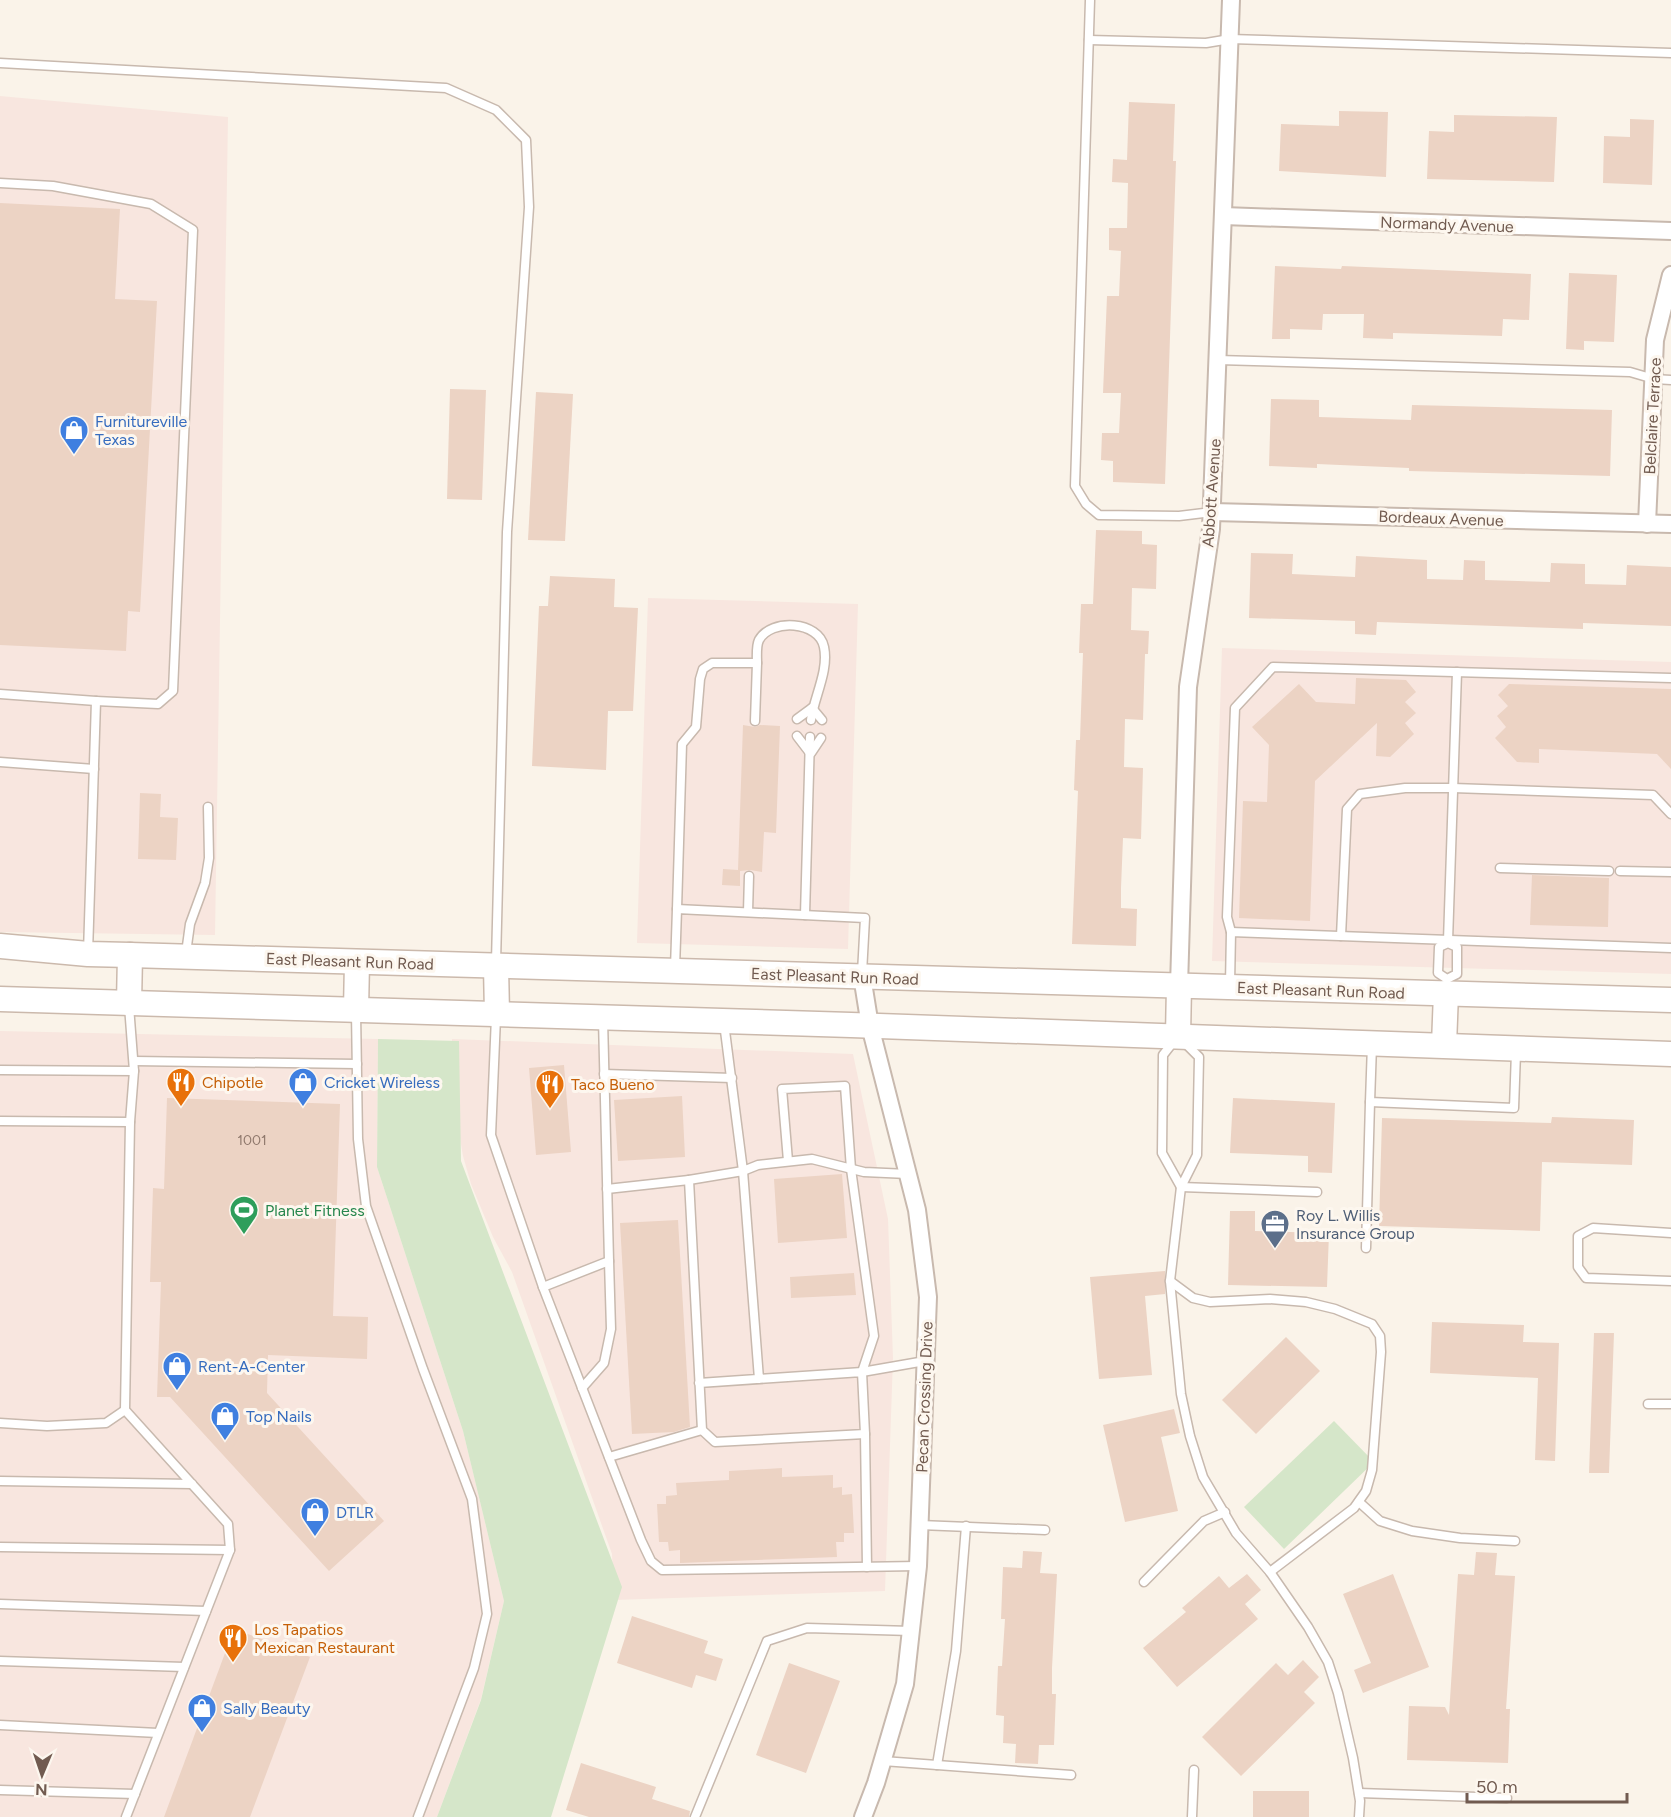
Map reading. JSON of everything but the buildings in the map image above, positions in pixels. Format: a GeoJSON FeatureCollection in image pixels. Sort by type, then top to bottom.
{"type":"FeatureCollection","features":[{"type":"Feature","properties":{"kind":"main road","name":"East Pleasant Run Road"},"geometry":{"type":"LineString","coordinates":[[0,946],[88,954],[1179,986],[1446,986],[1671,1000]]}},
{"type":"Feature","properties":{"kind":"main road"},"geometry":{"type":"LineString","coordinates":[[129,1003],[130,955]]}},
{"type":"Feature","properties":{"kind":"main road"},"geometry":{"type":"LineString","coordinates":[[356,1010],[357,962]]}},
{"type":"Feature","properties":{"kind":"main road"},"geometry":{"type":"LineString","coordinates":[[496,966],[497,1014]]}},
{"type":"Feature","properties":{"kind":"main road"},"geometry":{"type":"LineString","coordinates":[[1178,1036],[1179,986]]}},
{"type":"Feature","properties":{"kind":"main road"},"geometry":{"type":"LineString","coordinates":[[1444,1046],[1446,986]]}},
{"type":"Feature","properties":{"kind":"main road"},"geometry":{"type":"LineString","coordinates":[[0,999],[603,1017],[1671,1054]]}},
{"type":"Feature","properties":{"kind":"street","name":"Abbott Avenue"},"geometry":{"type":"LineString","coordinates":[[1179,986],[1188,687],[1212,512],[1231,0]]}},
{"type":"Feature","properties":{"kind":"street","name":"Normandy Avenue"},"geometry":{"type":"LineString","coordinates":[[1223,216],[1671,231]]}},
{"type":"Feature","properties":{"kind":"street","name":"Belclaire Terrace"},"geometry":{"type":"LineString","coordinates":[[1647,524],[1655,340],[1671,275]]}},
{"type":"Feature","properties":{"kind":"street","name":"Bordeaux Avenue"},"geometry":{"type":"LineString","coordinates":[[1212,512],[1671,524]]}},
{"type":"Feature","properties":{"kind":"street","name":"Pecan Crossing Drive"},"geometry":{"type":"LineString","coordinates":[[861,976],[870,1026],[917,1210],[928,1297],[918,1566],[905,1684],[883,1761],[863,1817]]}},
{"type":"Feature","properties":{"kind":"lane"},"geometry":{"type":"LineString","coordinates":[[1090,0],[1076,486],[1086,504],[1099,515],[1179,516],[1212,512]]}},
{"type":"Feature","properties":{"kind":"lane"},"geometry":{"type":"LineString","coordinates":[[1089,40],[1206,43],[1230,39],[1671,53]]}},
{"type":"Feature","properties":{"kind":"lane"},"geometry":{"type":"LineString","coordinates":[[0,63],[446,88],[496,110],[526,140],[529,207],[507,532],[496,966]]}},
{"type":"Feature","properties":{"kind":"lane"},"geometry":{"type":"LineString","coordinates":[[0,183],[53,186],[151,204],[193,230],[173,691],[158,704],[0,694]]}},
{"type":"Feature","properties":{"kind":"lane"},"geometry":{"type":"LineString","coordinates":[[1218,360],[1630,372],[1654,379],[1671,380]]}},
{"type":"Feature","properties":{"kind":"lane"},"geometry":{"type":"LineString","coordinates":[[755,721],[758,642],[767,631],[784,626],[802,627],[818,634],[824,644],[826,659],[812,708],[811,720]]}},
{"type":"Feature","properties":{"kind":"lane"},"geometry":{"type":"LineString","coordinates":[[675,971],[682,744],[696,727],[703,669],[712,663],[757,663]]}},
{"type":"Feature","properties":{"kind":"lane"},"geometry":{"type":"LineString","coordinates":[[1230,987],[1232,932],[1227,917],[1235,708],[1274,667],[1671,678]]}},
{"type":"Feature","properties":{"kind":"lane"},"geometry":{"type":"LineString","coordinates":[[1448,941],[1457,672]]}},
{"type":"Feature","properties":{"kind":"lane"},"geometry":{"type":"LineString","coordinates":[[88,954],[96,700]]}},
{"type":"Feature","properties":{"kind":"lane"},"geometry":{"type":"LineString","coordinates":[[797,719],[812,708]]}},
{"type":"Feature","properties":{"kind":"lane"},"geometry":{"type":"LineString","coordinates":[[812,708],[822,720]]}},
{"type":"Feature","properties":{"kind":"lane"},"geometry":{"type":"LineString","coordinates":[[797,736],[810,754]]}},
{"type":"Feature","properties":{"kind":"lane"},"geometry":{"type":"LineString","coordinates":[[805,915],[810,737]]}},
{"type":"Feature","properties":{"kind":"lane"},"geometry":{"type":"LineString","coordinates":[[810,754],[821,738]]}},
{"type":"Feature","properties":{"kind":"lane"},"geometry":{"type":"LineString","coordinates":[[0,762],[94,769]]}},
{"type":"Feature","properties":{"kind":"lane"},"geometry":{"type":"LineString","coordinates":[[1341,936],[1347,809],[1360,794],[1405,788],[1454,788],[1653,795],[1671,814]]}},
{"type":"Feature","properties":{"kind":"lane"},"geometry":{"type":"LineString","coordinates":[[186,957],[190,924],[206,883],[209,858],[208,807]]}},
{"type":"Feature","properties":{"kind":"lane"},"geometry":{"type":"LineString","coordinates":[[1500,868],[1609,871]]}},
{"type":"Feature","properties":{"kind":"lane"},"geometry":{"type":"LineString","coordinates":[[1620,871],[1671,872]]}},
{"type":"Feature","properties":{"kind":"lane"},"geometry":{"type":"LineString","coordinates":[[748,912],[749,876]]}},
{"type":"Feature","properties":{"kind":"lane"},"geometry":{"type":"LineString","coordinates":[[677,909],[865,918],[861,976]]}},
{"type":"Feature","properties":{"kind":"lane"},"geometry":{"type":"LineString","coordinates":[[1232,932],[1671,948]]}},
{"type":"Feature","properties":{"kind":"lane"},"geometry":{"type":"LineString","coordinates":[[1448,941],[1457,947],[1457,974],[1446,986],[1438,973],[1439,947],[1448,941]]}},
{"type":"Feature","properties":{"kind":"lane"},"geometry":{"type":"LineString","coordinates":[[126,1817],[230,1551],[228,1524],[124,1410],[129,1122],[134,1071],[129,1003]]}},
{"type":"Feature","properties":{"kind":"lane"},"geometry":{"type":"LineString","coordinates":[[356,1010],[358,1139],[366,1206],[423,1369],[472,1499],[487,1614],[474,1668],[418,1817]]}},
{"type":"Feature","properties":{"kind":"lane"},"geometry":{"type":"LineString","coordinates":[[497,1014],[491,1135],[543,1287],[651,1561],[662,1570],[918,1566]]}},
{"type":"Feature","properties":{"kind":"lane"},"geometry":{"type":"LineString","coordinates":[[582,1388],[604,1363],[611,1329],[603,1017]]}},
{"type":"Feature","properties":{"kind":"lane"},"geometry":{"type":"LineString","coordinates":[[724,1021],[743,1171],[759,1379]]}},
{"type":"Feature","properties":{"kind":"lane"},"geometry":{"type":"LineString","coordinates":[[1181,1187],[1162,1154],[1163,1055],[1178,1036],[1199,1057],[1197,1155],[1181,1187],[1170,1281],[1180,1394],[1203,1477],[1236,1533],[1270,1572],[1308,1627],[1328,1662],[1343,1715],[1359,1793],[1359,1817]]}},
{"type":"Feature","properties":{"kind":"lane"},"geometry":{"type":"LineString","coordinates":[[1366,1248],[1372,1043]]}},
{"type":"Feature","properties":{"kind":"lane"},"geometry":{"type":"LineString","coordinates":[[1370,1102],[1514,1108],[1516,1048]]}},
{"type":"Feature","properties":{"kind":"lane"},"geometry":{"type":"LineString","coordinates":[[134,1061],[357,1064]]}},
{"type":"Feature","properties":{"kind":"lane"},"geometry":{"type":"LineString","coordinates":[[0,1070],[134,1071]]}},
{"type":"Feature","properties":{"kind":"lane"},"geometry":{"type":"LineString","coordinates":[[604,1074],[732,1078]]}},
{"type":"Feature","properties":{"kind":"lane"},"geometry":{"type":"LineString","coordinates":[[788,1161],[782,1089],[845,1086],[851,1169],[874,1336],[862,1372],[867,1567]]}},
{"type":"Feature","properties":{"kind":"lane"},"geometry":{"type":"LineString","coordinates":[[0,1121],[129,1122]]}},
{"type":"Feature","properties":{"kind":"lane"},"geometry":{"type":"LineString","coordinates":[[607,1190],[688,1180],[743,1171],[758,1165],[812,1159],[864,1172],[908,1174]]}},
{"type":"Feature","properties":{"kind":"lane"},"geometry":{"type":"LineString","coordinates":[[688,1180],[702,1430],[716,1442],[865,1434]]}},
{"type":"Feature","properties":{"kind":"lane"},"geometry":{"type":"LineString","coordinates":[[1181,1187],[1317,1192]]}},
{"type":"Feature","properties":{"kind":"lane"},"geometry":{"type":"LineString","coordinates":[[1671,1233],[1593,1228],[1578,1236],[1578,1267],[1586,1278],[1671,1281]]}},
{"type":"Feature","properties":{"kind":"lane"},"geometry":{"type":"LineString","coordinates":[[543,1287],[609,1261]]}},
{"type":"Feature","properties":{"kind":"lane"},"geometry":{"type":"LineString","coordinates":[[1170,1281],[1193,1298],[1210,1302],[1270,1299],[1306,1302],[1335,1309],[1372,1324],[1380,1336],[1381,1352],[1372,1470],[1366,1491],[1354,1508],[1270,1572]]}},
{"type":"Feature","properties":{"kind":"lane"},"geometry":{"type":"LineString","coordinates":[[699,1383],[862,1372],[925,1361]]}},
{"type":"Feature","properties":{"kind":"lane"},"geometry":{"type":"LineString","coordinates":[[1648,1404],[1671,1404]]}},
{"type":"Feature","properties":{"kind":"lane"},"geometry":{"type":"LineString","coordinates":[[0,1423],[47,1426],[106,1423],[124,1410]]}},
{"type":"Feature","properties":{"kind":"lane"},"geometry":{"type":"LineString","coordinates":[[609,1457],[702,1430]]}},
{"type":"Feature","properties":{"kind":"lane"},"geometry":{"type":"LineString","coordinates":[[0,1481],[192,1484]]}},
{"type":"Feature","properties":{"kind":"lane"},"geometry":{"type":"LineString","coordinates":[[1359,1502],[1380,1521],[1412,1531],[1460,1538],[1515,1541]]}},
{"type":"Feature","properties":{"kind":"lane"},"geometry":{"type":"LineString","coordinates":[[1144,1582],[1204,1521],[1225,1512]]}},
{"type":"Feature","properties":{"kind":"lane"},"geometry":{"type":"LineString","coordinates":[[920,1524],[1045,1530]]}},
{"type":"Feature","properties":{"kind":"lane"},"geometry":{"type":"LineString","coordinates":[[937,1765],[956,1651],[966,1526]]}},
{"type":"Feature","properties":{"kind":"lane"},"geometry":{"type":"LineString","coordinates":[[0,1547],[230,1551]]}},
{"type":"Feature","properties":{"kind":"lane"},"geometry":{"type":"LineString","coordinates":[[0,1604],[206,1611]]}},
{"type":"Feature","properties":{"kind":"lane"},"geometry":{"type":"LineString","coordinates":[[695,1817],[767,1641],[807,1629],[911,1631]]}},
{"type":"Feature","properties":{"kind":"lane"},"geometry":{"type":"LineString","coordinates":[[0,1661],[184,1667]]}},
{"type":"Feature","properties":{"kind":"lane"},"geometry":{"type":"LineString","coordinates":[[0,1725],[158,1733]]}},
{"type":"Feature","properties":{"kind":"lane"},"geometry":{"type":"LineString","coordinates":[[883,1761],[1071,1775]]}},
{"type":"Feature","properties":{"kind":"lane"},"geometry":{"type":"LineString","coordinates":[[1192,1817],[1194,1770]]}},
{"type":"Feature","properties":{"kind":"lane"},"geometry":{"type":"LineString","coordinates":[[0,1790],[135,1794]]}},
{"type":"Feature","properties":{"kind":"lane"},"geometry":{"type":"LineString","coordinates":[[1359,1793],[1507,1798]]}},
{"type":"Feature","properties":{"kind":"shaded area"},"geometry":{"type":"Polygon","coordinates":[[[0,96],[228,117],[215,935],[0,932],[0,96]]]}},
{"type":"Feature","properties":{"kind":"shaded area"},"geometry":{"type":"Polygon","coordinates":[[[648,598],[858,604],[848,949],[637,943],[648,598]]]}},
{"type":"Feature","properties":{"kind":"shaded area"},"geometry":{"type":"Polygon","coordinates":[[[1222,648],[1671,662],[1671,974],[1212,961],[1222,648]]]}},
{"type":"Feature","properties":{"kind":"shaded area"},"geometry":{"type":"Polygon","coordinates":[[[0,1031],[378,1039],[377,1167],[463,1431],[504,1601],[481,1699],[437,1817],[0,1817],[0,1031]]]}},
{"type":"Feature","properties":{"kind":"shaded area"},"geometry":{"type":"Polygon","coordinates":[[[452,1039],[853,1054],[888,1219],[893,1358],[885,1591],[614,1600],[612,1554],[512,1272],[493,1237],[471,1184],[463,1156],[453,1097],[452,1039]]]}},
{"type":"Feature","properties":{"kind":"green space"},"geometry":{"type":"Polygon","coordinates":[[[378,1039],[459,1041],[461,1161],[622,1587],[551,1817],[437,1817],[481,1700],[504,1601],[463,1431],[377,1167],[378,1039]]]}},
{"type":"Feature","properties":{"kind":"green space"},"geometry":{"type":"Polygon","coordinates":[[[1334,1421],[1374,1462],[1284,1549],[1244,1507],[1334,1421]]]}},
{"type":"Feature","properties":{"kind":"place","name":"Furnitureville Texas"},"geometry":{"type":"Point","coordinates":[74,456]}},
{"type":"Feature","properties":{"kind":"place","name":"Chipotle"},"geometry":{"type":"Point","coordinates":[181,1108]}},
{"type":"Feature","properties":{"kind":"place","name":"Cricket Wireless"},"geometry":{"type":"Point","coordinates":[303,1108]}},
{"type":"Feature","properties":{"kind":"place","name":"Taco Bueno"},"geometry":{"type":"Point","coordinates":[550,1110]}},
{"type":"Feature","properties":{"kind":"place","name":"Planet Fitness"},"geometry":{"type":"Point","coordinates":[244,1236]}},
{"type":"Feature","properties":{"kind":"place","name":"Roy L. Willis Insurance Group"},"geometry":{"type":"Point","coordinates":[1275,1250]}},
{"type":"Feature","properties":{"kind":"place","name":"Rent-A-Center"},"geometry":{"type":"Point","coordinates":[177,1392]}},
{"type":"Feature","properties":{"kind":"place","name":"Top Nails"},"geometry":{"type":"Point","coordinates":[225,1442]}},
{"type":"Feature","properties":{"kind":"place","name":"DTLR"},"geometry":{"type":"Point","coordinates":[315,1538]}},
{"type":"Feature","properties":{"kind":"place","name":"Los Tapatios Mexican Restaurant"},"geometry":{"type":"Point","coordinates":[233,1664]}},
{"type":"Feature","properties":{"kind":"place","name":"Sally Beauty"},"geometry":{"type":"Point","coordinates":[202,1734]}}]}
